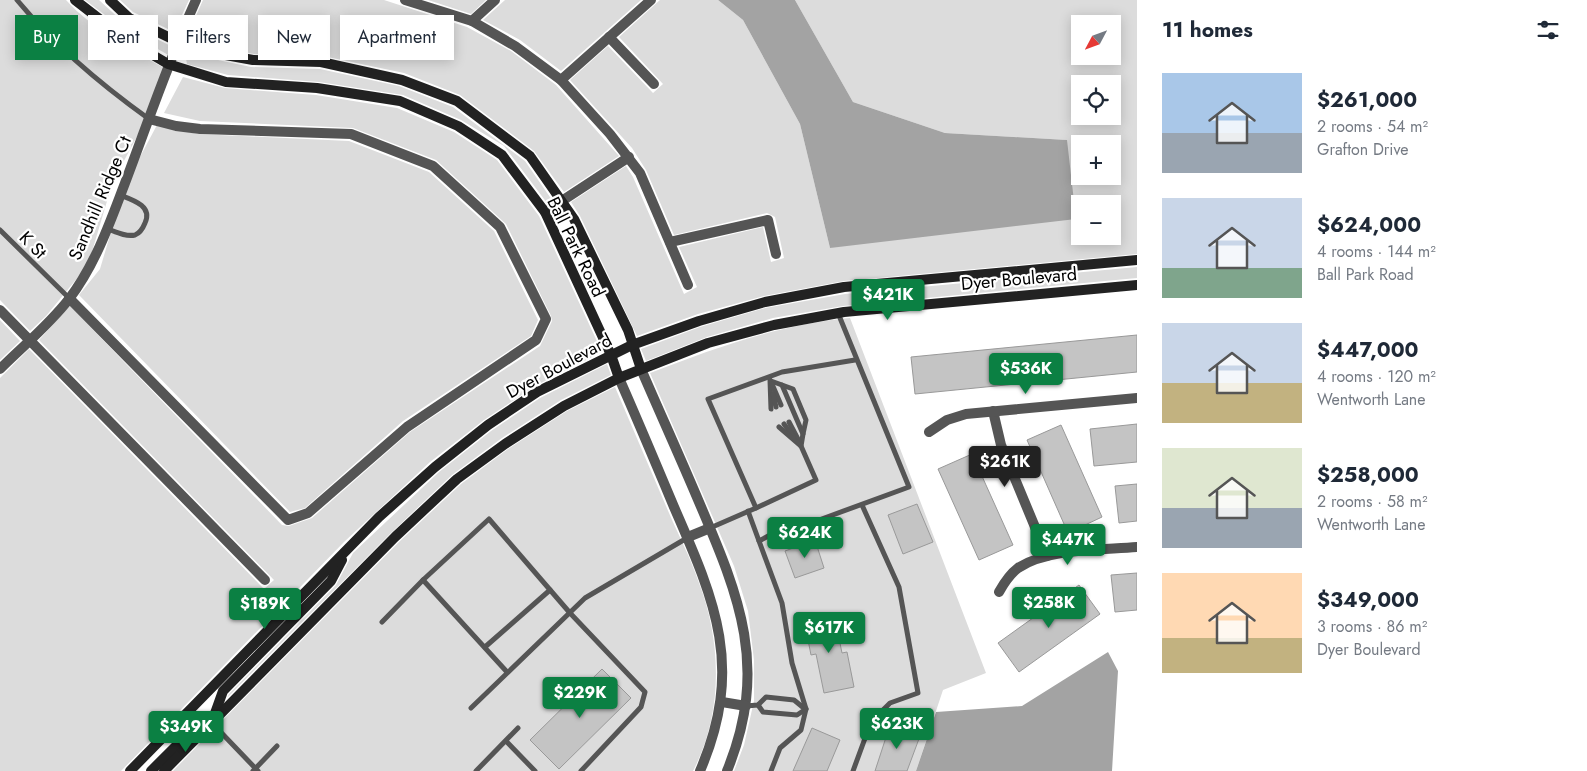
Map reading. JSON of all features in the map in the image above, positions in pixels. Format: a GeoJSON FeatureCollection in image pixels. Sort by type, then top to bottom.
{"type":"FeatureCollection","features":[{"type":"Feature","properties":{"kind":"main road","name":"Ball Park Road"},"geometry":{"type":"LineString","coordinates":[[75,0],[124,38],[168,64],[226,82],[317,88],[400,101],[458,126],[502,155],[545,212],[611,355],[619,378]]}},
{"type":"Feature","properties":{"kind":"main road","name":"Ball Park Road"},"geometry":{"type":"LineString","coordinates":[[110,0],[129,18],[168,37]]}},
{"type":"Feature","properties":{"kind":"main road","name":"Ball Park Road"},"geometry":{"type":"LineString","coordinates":[[248,59],[321,62],[402,80],[457,101],[530,156],[574,219],[628,330],[642,369]]}},
{"type":"Feature","properties":{"kind":"main road","name":"Dyer Boulevard"},"geometry":{"type":"LineString","coordinates":[[130,771],[347,550],[435,467],[488,426],[537,392],[632,345],[699,321],[765,302],[844,288],[1137,260]]}},
{"type":"Feature","properties":{"kind":"main road","name":"Dyer Boulevard"},"geometry":{"type":"LineString","coordinates":[[164,771],[395,537],[457,480],[505,444],[564,406],[619,378],[708,343],[774,325],[838,313],[1137,285]]}},
{"type":"Feature","properties":{"kind":"main road"},"geometry":{"type":"LineString","coordinates":[[211,723],[223,691],[331,581],[347,550]]}},
{"type":"Feature","properties":{"kind":"main road"},"geometry":{"type":"LineString","coordinates":[[151,771],[180,742],[181,733],[177,723]]}},
{"type":"Feature","properties":{"kind":"street","name":"Sandhill Ridge Ct"},"geometry":{"type":"LineString","coordinates":[[189,15],[196,0]]}},
{"type":"Feature","properties":{"kind":"street"},"geometry":{"type":"LineString","coordinates":[[405,0],[472,21],[515,46],[561,80],[629,157],[640,173],[688,285]]}},
{"type":"Feature","properties":{"kind":"street"},"geometry":{"type":"LineString","coordinates":[[472,21],[495,0]]}},
{"type":"Feature","properties":{"kind":"street"},"geometry":{"type":"LineString","coordinates":[[561,80],[651,0]]}},
{"type":"Feature","properties":{"kind":"street"},"geometry":{"type":"LineString","coordinates":[[609,37],[654,84]]}},
{"type":"Feature","properties":{"kind":"street","name":"Sandhill Ridge Ct"},"geometry":{"type":"LineString","coordinates":[[0,369],[69,298],[89,267],[108,229],[150,119],[170,60]]}},
{"type":"Feature","properties":{"kind":"street"},"geometry":{"type":"LineString","coordinates":[[69,298],[288,520],[308,513],[407,427],[536,340],[546,319],[500,227],[433,166],[352,134],[200,129],[176,126],[150,119]]}},
{"type":"Feature","properties":{"kind":"street"},"geometry":{"type":"LineString","coordinates":[[545,212],[629,157]]}},
{"type":"Feature","properties":{"kind":"street"},"geometry":{"type":"LineString","coordinates":[[670,242],[768,220],[776,254]]}},
{"type":"Feature","properties":{"kind":"street"},"geometry":{"type":"LineString","coordinates":[[2,315],[30,340],[265,580]]}},
{"type":"Feature","properties":{"kind":"street","name":"Ball Park Road"},"geometry":{"type":"LineString","coordinates":[[642,369],[728,569],[741,612],[747,662],[746,706],[738,743],[727,771]]}},
{"type":"Feature","properties":{"kind":"street","name":"Ball Park Road"},"geometry":{"type":"LineString","coordinates":[[619,378],[706,580],[718,619],[723,662],[722,702],[715,734],[700,771]]}},
{"type":"Feature","properties":{"kind":"street"},"geometry":{"type":"LineString","coordinates":[[929,432],[956,416],[1137,398]]}},
{"type":"Feature","properties":{"kind":"street"},"geometry":{"type":"LineString","coordinates":[[993,411],[1001,444],[1047,556]]}},
{"type":"Feature","properties":{"kind":"street"},"geometry":{"type":"LineString","coordinates":[[688,537],[710,528]]}},
{"type":"Feature","properties":{"kind":"street"},"geometry":{"type":"LineString","coordinates":[[998,592],[1006,579],[1018,568],[1047,556],[1137,547]]}},
{"type":"Feature","properties":{"kind":"street"},"geometry":{"type":"LineString","coordinates":[[722,702],[746,706]]}},
{"type":"Feature","properties":{"kind":"lane"},"geometry":{"type":"LineString","coordinates":[[16,0],[48,36],[108,90],[150,119]]}},
{"type":"Feature","properties":{"kind":"lane"},"geometry":{"type":"LineString","coordinates":[[108,229],[124,235],[136,235],[147,220],[146,211],[141,204],[120,195]]}},
{"type":"Feature","properties":{"kind":"lane","name":"K St"},"geometry":{"type":"LineString","coordinates":[[0,230],[69,298]]}},
{"type":"Feature","properties":{"kind":"lane"},"geometry":{"type":"LineString","coordinates":[[759,541],[782,528],[819,520],[909,488],[855,360],[838,313]]}},
{"type":"Feature","properties":{"kind":"lane"},"geometry":{"type":"LineString","coordinates":[[756,508],[708,399],[770,379],[782,372],[855,360]]}},
{"type":"Feature","properties":{"kind":"lane"},"geometry":{"type":"LineString","coordinates":[[770,379],[782,385],[803,434],[801,446]]}},
{"type":"Feature","properties":{"kind":"lane"},"geometry":{"type":"LineString","coordinates":[[770,379],[776,407],[770,379]]}},
{"type":"Feature","properties":{"kind":"lane"},"geometry":{"type":"LineString","coordinates":[[710,528],[816,480],[801,446],[784,424],[801,446]]}},
{"type":"Feature","properties":{"kind":"lane"},"geometry":{"type":"LineString","coordinates":[[853,771],[872,722],[890,703],[918,693],[899,587],[862,505]]}},
{"type":"Feature","properties":{"kind":"lane"},"geometry":{"type":"LineString","coordinates":[[748,512],[782,603],[792,663],[806,709],[801,730],[780,748],[771,771]]}},
{"type":"Feature","properties":{"kind":"lane"},"geometry":{"type":"LineString","coordinates":[[382,622],[423,580],[489,519],[570,613],[645,692],[642,707],[581,771]]}},
{"type":"Feature","properties":{"kind":"lane"},"geometry":{"type":"LineString","coordinates":[[471,708],[585,598],[688,537]]}},
{"type":"Feature","properties":{"kind":"lane"},"geometry":{"type":"LineString","coordinates":[[423,580],[508,672]]}},
{"type":"Feature","properties":{"kind":"lane"},"geometry":{"type":"LineString","coordinates":[[485,647],[550,590]]}},
{"type":"Feature","properties":{"kind":"lane"},"geometry":{"type":"LineString","coordinates":[[746,706],[758,705],[766,697],[794,700],[806,709]]}},
{"type":"Feature","properties":{"kind":"lane"},"geometry":{"type":"LineString","coordinates":[[758,705],[764,712],[797,715],[806,709]]}},
{"type":"Feature","properties":{"kind":"lane"},"geometry":{"type":"LineString","coordinates":[[211,723],[256,770],[277,746]]}},
{"type":"Feature","properties":{"kind":"lane"},"geometry":{"type":"LineString","coordinates":[[478,770],[518,728]]}},
{"type":"Feature","properties":{"kind":"lane"},"geometry":{"type":"LineString","coordinates":[[506,741],[535,771]]}},
{"type":"Feature","properties":{"kind":"shaded area"},"geometry":{"type":"Polygon","coordinates":[[[0,0],[66,0],[88,20],[88,60],[150,60],[172,72],[113,181],[88,265],[46,316],[30,331],[0,300],[0,0]]]}},
{"type":"Feature","properties":{"kind":"shaded area"},"geometry":{"type":"Polygon","coordinates":[[[85,0],[99,0],[115,15],[105,15],[85,0]]]}},
{"type":"Feature","properties":{"kind":"shaded area"},"geometry":{"type":"Polygon","coordinates":[[[120,0],[189,0],[182,15],[168,15],[168,29],[158,24],[158,15],[139,15],[120,0]]]}},
{"type":"Feature","properties":{"kind":"shaded area"},"geometry":{"type":"Polygon","coordinates":[[[203,0],[384,0],[430,15],[340,15],[340,60],[330,57],[330,15],[258,15],[258,54],[248,53],[248,15],[196,15],[203,0]]]}},
{"type":"Feature","properties":{"kind":"shaded area"},"geometry":{"type":"Polygon","coordinates":[[[428,0],[486,0],[471,14],[428,0]]]}},
{"type":"Feature","properties":{"kind":"shaded area"},"geometry":{"type":"Polygon","coordinates":[[[505,0],[641,0],[561,71],[520,40],[483,20],[505,0]]]}},
{"type":"Feature","properties":{"kind":"shaded area"},"geometry":{"type":"Polygon","coordinates":[[[660,0],[718,0],[743,20],[800,124],[830,248],[1067,140],[945,133],[853,102],[795,0],[1137,0],[1137,254],[844,281],[764,296],[698,314],[637,336],[580,216],[571,202],[626,166],[633,177],[684,294],[697,287],[679,247],[763,227],[771,262],[784,258],[775,217],[767,213],[674,235],[646,170],[632,148],[570,80],[608,46],[653,93],[663,84],[619,37],[660,0]]]}},
{"type":"Feature","properties":{"kind":"shaded area"},"geometry":{"type":"Polygon","coordinates":[[[718,0],[795,0],[853,102],[945,133],[1067,140],[1073,195],[1071,195],[1071,220],[830,248],[800,124],[743,20],[718,0]]]}},
{"type":"Feature","properties":{"kind":"shaded area"},"geometry":{"type":"Polygon","coordinates":[[[454,23],[467,27],[511,51],[556,85],[619,156],[564,192],[534,151],[460,95],[404,73],[342,60],[454,60],[454,23]]]}},
{"type":"Feature","properties":{"kind":"shaded area"},"geometry":{"type":"Polygon","coordinates":[[[158,40],[168,45],[168,55],[158,49],[158,40]]]}},
{"type":"Feature","properties":{"kind":"shaded area"},"geometry":{"type":"Polygon","coordinates":[[[186,60],[218,60],[251,67],[320,69],[399,86],[453,107],[525,161],[552,200],[547,203],[504,146],[461,120],[403,95],[319,82],[228,75],[187,64],[186,60]]]}},
{"type":"Feature","properties":{"kind":"shaded area"},"geometry":{"type":"Polygon","coordinates":[[[183,77],[225,88],[316,95],[397,108],[454,132],[497,160],[539,216],[602,352],[535,386],[484,420],[430,462],[344,542],[121,771],[0,771],[0,378],[29,349],[264,589],[274,580],[39,340],[70,306],[282,525],[289,526],[312,518],[410,432],[540,346],[552,321],[506,224],[436,160],[353,128],[200,121],[164,113],[183,77]]]}},
{"type":"Feature","properties":{"kind":"shaded area"},"geometry":{"type":"Polygon","coordinates":[[[157,125],[198,134],[349,141],[429,172],[494,231],[538,320],[531,336],[403,421],[305,508],[290,512],[79,295],[100,269],[125,185],[157,125]]]}},
{"type":"Feature","properties":{"kind":"shaded area"},"geometry":{"type":"Polygon","coordinates":[[[1137,267],[1137,278],[843,306],[773,318],[707,337],[646,361],[641,349],[700,327],[765,308],[845,294],[1137,267]]]}},
{"type":"Feature","properties":{"kind":"shaded area"},"geometry":{"type":"Polygon","coordinates":[[[850,318],[986,673],[943,690],[916,771],[734,771],[744,745],[754,701],[754,660],[748,611],[734,566],[650,373],[723,346],[773,331],[850,318]]]}},
{"type":"Feature","properties":{"kind":"shaded area"},"geometry":{"type":"Polygon","coordinates":[[[0,320],[20,341],[0,360],[0,320]]]}},
{"type":"Feature","properties":{"kind":"shaded area"},"geometry":{"type":"Polygon","coordinates":[[[607,364],[611,375],[561,400],[502,438],[452,475],[391,533],[227,698],[336,585],[353,553],[439,472],[491,431],[540,398],[607,364]]]}},
{"type":"Feature","properties":{"kind":"shaded area"},"geometry":{"type":"Polygon","coordinates":[[[615,387],[692,565],[707,606],[712,630],[716,678],[714,702],[710,726],[703,749],[693,771],[173,771],[213,730],[215,731],[217,726],[400,541],[461,484],[508,449],[567,411],[615,387]]]}},
{"type":"Feature","properties":{"kind":"shaded area"},"geometry":{"type":"Polygon","coordinates":[[[1108,652],[1118,671],[1112,771],[916,771],[936,712],[1022,706],[1108,652]]]}},
{"type":"Feature","properties":{"kind":"building"},"geometry":{"type":"Polygon","coordinates":[[[1137,335],[1137,372],[915,394],[911,357],[1137,335]]]}},
{"type":"Feature","properties":{"kind":"building"},"geometry":{"type":"Polygon","coordinates":[[[1137,424],[1137,462],[1094,466],[1090,429],[1137,424]]]}},
{"type":"Feature","properties":{"kind":"building"},"geometry":{"type":"Polygon","coordinates":[[[1061,425],[1102,517],[1068,533],[1027,440],[1061,425]]]}},
{"type":"Feature","properties":{"kind":"building"},"geometry":{"type":"Polygon","coordinates":[[[972,454],[1013,545],[979,560],[938,469],[972,454]]]}},
{"type":"Feature","properties":{"kind":"building"},"geometry":{"type":"Polygon","coordinates":[[[1137,484],[1137,521],[1119,523],[1115,486],[1137,484]]]}},
{"type":"Feature","properties":{"kind":"building"},"geometry":{"type":"Polygon","coordinates":[[[917,504],[933,542],[903,554],[888,515],[917,504]]]}},
{"type":"Feature","properties":{"kind":"building"},"geometry":{"type":"Polygon","coordinates":[[[815,540],[824,568],[795,578],[785,551],[815,540]]]}},
{"type":"Feature","properties":{"kind":"building"},"geometry":{"type":"Polygon","coordinates":[[[1137,573],[1137,610],[1115,612],[1111,575],[1137,573]]]}},
{"type":"Feature","properties":{"kind":"building"},"geometry":{"type":"Polygon","coordinates":[[[1079,585],[1100,614],[1019,672],[998,643],[1079,585]]]}},
{"type":"Feature","properties":{"kind":"building"},"geometry":{"type":"Polygon","coordinates":[[[834,614],[842,653],[847,652],[854,687],[824,693],[816,654],[811,655],[804,620],[834,614]]]}},
{"type":"Feature","properties":{"kind":"building"},"geometry":{"type":"Polygon","coordinates":[[[602,669],[631,698],[559,769],[530,740],[602,669]]]}},
{"type":"Feature","properties":{"kind":"building"},"geometry":{"type":"Polygon","coordinates":[[[890,725],[920,736],[907,771],[875,771],[890,725]]]}},
{"type":"Feature","properties":{"kind":"building"},"geometry":{"type":"Polygon","coordinates":[[[812,728],[840,740],[827,771],[793,771],[812,728]]]}}]}
